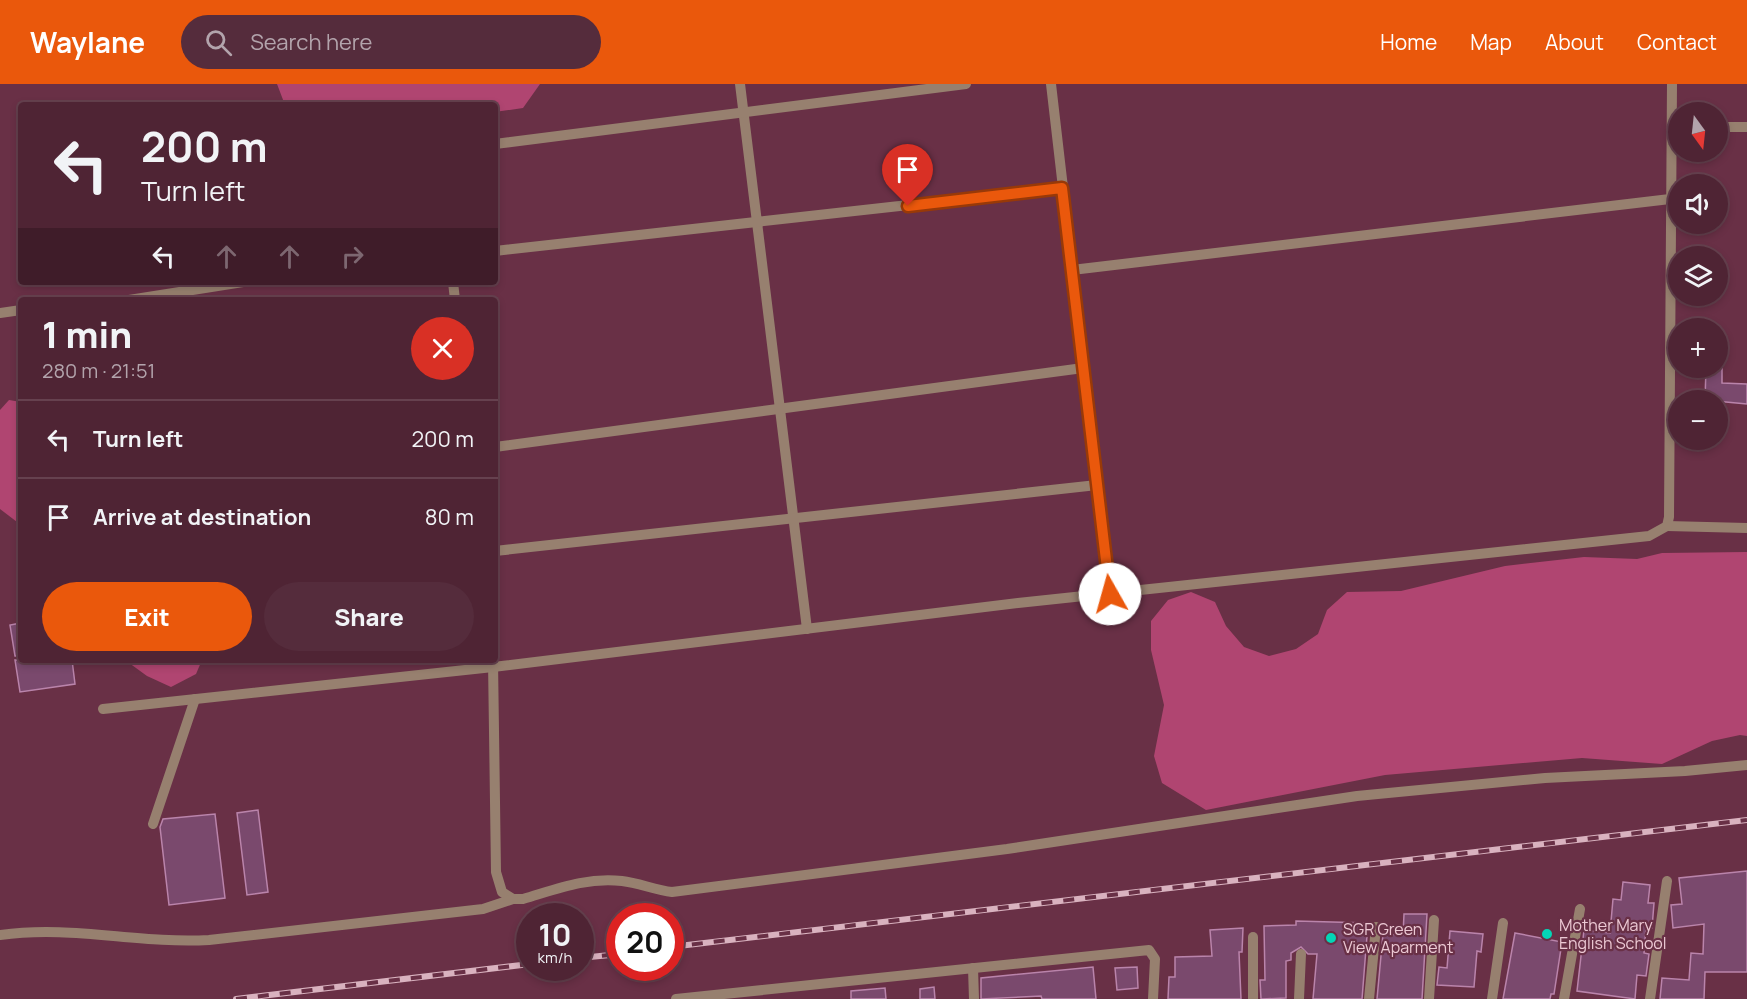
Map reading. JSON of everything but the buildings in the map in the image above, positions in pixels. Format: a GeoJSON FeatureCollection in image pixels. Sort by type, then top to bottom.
{"type":"FeatureCollection","features":[{"type":"Feature","properties":{"kind":"street"},"geometry":{"type":"LineString","coordinates":[[740,84],[782,407],[807,629]]}},
{"type":"Feature","properties":{"kind":"street"},"geometry":{"type":"LineString","coordinates":[[498,144],[966,84]]}},
{"type":"Feature","properties":{"kind":"street"},"geometry":{"type":"LineString","coordinates":[[1051,84],[1110,594]]}},
{"type":"Feature","properties":{"kind":"street"},"geometry":{"type":"LineString","coordinates":[[1672,84],[1673,102]]}},
{"type":"Feature","properties":{"kind":"street"},"geometry":{"type":"LineString","coordinates":[[1728,127],[1747,127]]}},
{"type":"Feature","properties":{"kind":"street"},"geometry":{"type":"LineString","coordinates":[[498,251],[1062,188]]}},
{"type":"Feature","properties":{"kind":"street"},"geometry":{"type":"LineString","coordinates":[[1072,270],[1668,199]]}},
{"type":"Feature","properties":{"kind":"street"},"geometry":{"type":"LineString","coordinates":[[1667,526],[1670,234]]}},
{"type":"Feature","properties":{"kind":"street"},"geometry":{"type":"LineString","coordinates":[[148,297],[224,285]]}},
{"type":"Feature","properties":{"kind":"street"},"geometry":{"type":"LineString","coordinates":[[0,313],[18,310]]}},
{"type":"Feature","properties":{"kind":"street"},"geometry":{"type":"LineString","coordinates":[[498,447],[1083,368]]}},
{"type":"Feature","properties":{"kind":"street"},"geometry":{"type":"LineString","coordinates":[[498,551],[795,520],[1097,485]]}},
{"type":"Feature","properties":{"kind":"street"},"geometry":{"type":"LineString","coordinates":[[498,662],[807,629],[1017,603],[1649,536],[1667,526],[1747,528]]}},
{"type":"Feature","properties":{"kind":"street"},"geometry":{"type":"LineString","coordinates":[[103,709],[493,663],[496,872],[502,892],[513,899]]}},
{"type":"Feature","properties":{"kind":"street"},"geometry":{"type":"LineString","coordinates":[[153,824],[195,699]]}},
{"type":"Feature","properties":{"kind":"street"},"geometry":{"type":"LineString","coordinates":[[0,935],[49,930],[182,941],[209,940],[483,909],[582,880],[623,881],[672,892],[1006,849],[1357,796],[1545,778],[1685,771],[1747,765]]}},
{"type":"Feature","properties":{"kind":"street"},"geometry":{"type":"LineString","coordinates":[[1650,999],[1667,882]]}},
{"type":"Feature","properties":{"kind":"street"},"geometry":{"type":"LineString","coordinates":[[1564,999],[1580,909]]}},
{"type":"Feature","properties":{"kind":"street"},"geometry":{"type":"LineString","coordinates":[[1429,999],[1434,920]]}},
{"type":"Feature","properties":{"kind":"street"},"geometry":{"type":"LineString","coordinates":[[1492,999],[1503,923]]}},
{"type":"Feature","properties":{"kind":"street"},"geometry":{"type":"LineString","coordinates":[[1369,999],[1376,927]]}},
{"type":"Feature","properties":{"kind":"street"},"geometry":{"type":"LineString","coordinates":[[1253,937],[1253,999]]}},
{"type":"Feature","properties":{"kind":"street"},"geometry":{"type":"LineString","coordinates":[[676,999],[1149,950],[1155,959],[1154,999]]}},
{"type":"Feature","properties":{"kind":"street"},"geometry":{"type":"LineString","coordinates":[[1299,999],[1301,954]]}},
{"type":"Feature","properties":{"kind":"street"},"geometry":{"type":"LineString","coordinates":[[973,968],[974,999]]}},
{"type":"Feature","properties":{"kind":"shaded area"},"geometry":{"type":"Polygon","coordinates":[[[277,84],[540,84],[523,108],[498,112],[498,102],[284,102],[277,84]]]}},
{"type":"Feature","properties":{"kind":"shaded area"},"geometry":{"type":"Polygon","coordinates":[[[9,400],[18,402],[18,523],[0,509],[0,410],[9,400]]]}},
{"type":"Feature","properties":{"kind":"shaded area"},"geometry":{"type":"Polygon","coordinates":[[[1747,552],[1747,736],[1740,735],[1712,741],[1662,764],[1582,758],[1385,775],[1206,810],[1162,783],[1154,756],[1164,705],[1151,650],[1151,621],[1168,600],[1191,592],[1215,602],[1226,626],[1244,647],[1269,656],[1296,649],[1318,634],[1327,610],[1347,592],[1401,591],[1505,566],[1584,557],[1637,559],[1662,553],[1747,552]]]}},
{"type":"Feature","properties":{"kind":"shaded area"},"geometry":{"type":"Polygon","coordinates":[[[129,663],[201,663],[196,674],[171,687],[147,676],[129,663]]]}},
{"type":"Feature","properties":{"kind":"railway"},"geometry":{"type":"LineString","coordinates":[[684,945],[1747,820]]}},
{"type":"Feature","properties":{"kind":"railway"},"geometry":{"type":"LineString","coordinates":[[594,957],[606,955]]}},
{"type":"Feature","properties":{"kind":"railway"},"geometry":{"type":"LineString","coordinates":[[236,999],[516,966]]}},
{"type":"Feature","properties":{"kind":"place","name":"Mother Mary English School"},"geometry":{"type":"Point","coordinates":[1547,934]}},
{"type":"Feature","properties":{"kind":"place","name":"SGR Green View Aparment"},"geometry":{"type":"Point","coordinates":[1331,938]}},
{"type":"Feature","properties":{"kind":"route"},"geometry":{"type":"LineString","coordinates":[[908,206],[1062,188],[1110,594]]}}]}
